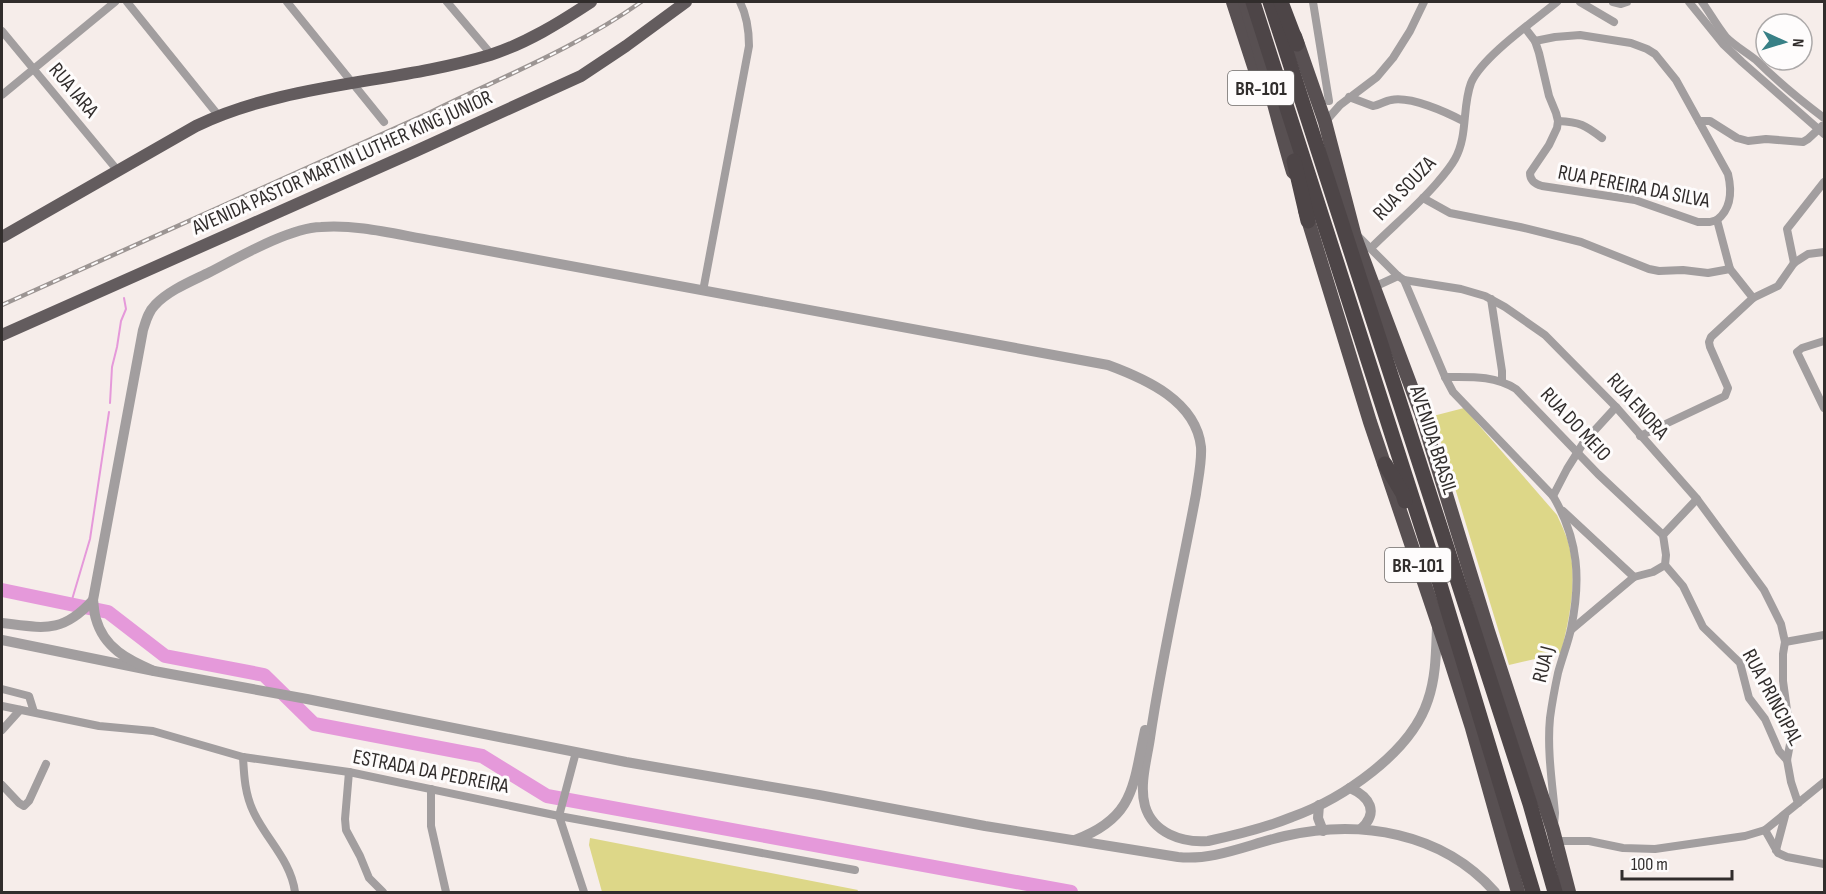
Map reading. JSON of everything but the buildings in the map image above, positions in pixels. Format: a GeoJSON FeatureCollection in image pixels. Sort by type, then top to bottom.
{"type":"FeatureCollection","features":[{"type":"Feature","properties":{"kind":"highway","name":"BR-101"},"geometry":{"type":"LineString","coordinates":[[1233,2],[1282,154],[1294,172]]}},
{"type":"Feature","properties":{"kind":"highway"},"geometry":{"type":"LineString","coordinates":[[1245,2],[1308,222]]}},
{"type":"Feature","properties":{"kind":"highway","name":"AVENIDA BRASIL"},"geometry":{"type":"LineString","coordinates":[[1253,2],[1439,581],[1533,892]]}},
{"type":"Feature","properties":{"kind":"highway","name":"AVENIDA BRASIL"},"geometry":{"type":"LineString","coordinates":[[1270,2],[1530,804],[1555,892]]}},
{"type":"Feature","properties":{"kind":"highway"},"geometry":{"type":"LineString","coordinates":[[1281,2],[1297,44]]}},
{"type":"Feature","properties":{"kind":"highway","name":"AVENIDA BRASIL"},"geometry":{"type":"LineString","coordinates":[[1286,2],[1297,44],[1323,99],[1324,122],[1353,230],[1418,405],[1554,836],[1569,892]]}},
{"type":"Feature","properties":{"kind":"highway"},"geometry":{"type":"LineString","coordinates":[[1276,70],[1276,90],[1308,222]]}},
{"type":"Feature","properties":{"kind":"highway","name":"BR-101"},"geometry":{"type":"LineString","coordinates":[[1308,222],[1472,728],[1518,892]]}},
{"type":"Feature","properties":{"kind":"highway"},"geometry":{"type":"LineString","coordinates":[[1385,464],[1402,494],[1430,576],[1460,650]]}},
{"type":"Feature","properties":{"kind":"main road","name":"AVENIDA PASTOR MARTIN LUTHER KING JUNIOR"},"geometry":{"type":"LineString","coordinates":[[2,236],[196,126],[218,116],[272,99],[491,54],[537,35],[589,2]]}},
{"type":"Feature","properties":{"kind":"main road","name":"AVENIDA PASTOR MARTIN LUTHER KING JUNIOR"},"geometry":{"type":"LineString","coordinates":[[2,335],[416,152],[580,76],[686,2]]}},
{"type":"Feature","properties":{"kind":"street"},"geometry":{"type":"LineString","coordinates":[[2,95],[115,2]]}},
{"type":"Feature","properties":{"kind":"street"},"geometry":{"type":"LineString","coordinates":[[127,2],[218,116]]}},
{"type":"Feature","properties":{"kind":"street"},"geometry":{"type":"LineString","coordinates":[[287,2],[384,122]]}},
{"type":"Feature","properties":{"kind":"street"},"geometry":{"type":"LineString","coordinates":[[447,2],[491,54]]}},
{"type":"Feature","properties":{"kind":"street"},"geometry":{"type":"LineString","coordinates":[[703,291],[749,46],[749,29],[740,2]]}},
{"type":"Feature","properties":{"kind":"street"},"geometry":{"type":"LineString","coordinates":[[1313,2],[1323,99],[1340,105]]}},
{"type":"Feature","properties":{"kind":"street"},"geometry":{"type":"LineString","coordinates":[[1324,122],[1340,105],[1377,77],[1393,58],[1424,2]]}},
{"type":"Feature","properties":{"kind":"street","name":"RUA SOUZA"},"geometry":{"type":"LineString","coordinates":[[1371,248],[1423,198],[1455,160],[1463,137],[1463,121],[1472,81],[1479,71],[1494,54],[1557,2]]}},
{"type":"Feature","properties":{"kind":"street"},"geometry":{"type":"LineString","coordinates":[[1580,2],[1614,22]]}},
{"type":"Feature","properties":{"kind":"street"},"geometry":{"type":"LineString","coordinates":[[1613,2],[1627,2]]}},
{"type":"Feature","properties":{"kind":"street"},"geometry":{"type":"LineString","coordinates":[[1689,2],[1723,44],[1742,62],[1822,124]]}},
{"type":"Feature","properties":{"kind":"street"},"geometry":{"type":"LineString","coordinates":[[1696,10],[1703,3],[1725,35],[1793,94],[1822,124]]}},
{"type":"Feature","properties":{"kind":"street"},"geometry":{"type":"LineString","coordinates":[[1525,28],[1535,41],[1558,121],[1574,121],[1588,127],[1602,138]]}},
{"type":"Feature","properties":{"kind":"street","name":"RUA IARA"},"geometry":{"type":"LineString","coordinates":[[2,31],[118,171]]}},
{"type":"Feature","properties":{"kind":"street"},"geometry":{"type":"LineString","coordinates":[[1535,41],[1580,34],[1631,43],[1647,49],[1662,62],[1676,80],[1728,174],[1731,192],[1728,204],[1717,220],[1731,269],[1753,298]]}},
{"type":"Feature","properties":{"kind":"street"},"geometry":{"type":"LineString","coordinates":[[1349,98],[1373,106],[1397,99],[1413,102],[1436,108],[1463,121]]}},
{"type":"Feature","properties":{"kind":"street"},"geometry":{"type":"LineString","coordinates":[[1699,121],[1710,121],[1737,138],[1748,141],[1766,139],[1803,142],[1822,124],[1824,104]]}},
{"type":"Feature","properties":{"kind":"street","name":"RUA PEREIRA DA SILVA"},"geometry":{"type":"LineString","coordinates":[[1558,121],[1549,145],[1530,173],[1534,183],[1635,200],[1698,222],[1717,220]]}},
{"type":"Feature","properties":{"kind":"street"},"geometry":{"type":"LineString","coordinates":[[1794,263],[1787,229],[1824,182]]}},
{"type":"Feature","properties":{"kind":"street"},"geometry":{"type":"LineString","coordinates":[[1423,198],[1450,213],[1581,242],[1649,269],[1708,273],[1731,269]]}},
{"type":"Feature","properties":{"kind":"street"},"geometry":{"type":"LineString","coordinates":[[153,672],[118,653],[108,642],[90,605],[147,316],[154,305],[167,296],[232,260],[298,231],[336,226],[441,242],[1108,365],[1152,383],[1170,395],[1196,429],[1201,447],[1196,494],[1156,700],[1144,777],[1143,795],[1149,815],[1158,827],[1169,835],[1196,842],[1222,838],[1286,820],[1319,805],[1369,775],[1405,741],[1428,702],[1435,669],[1437,624]]}},
{"type":"Feature","properties":{"kind":"street"},"geometry":{"type":"LineString","coordinates":[[1353,230],[1401,278],[1374,287]]}},
{"type":"Feature","properties":{"kind":"street"},"geometry":{"type":"LineString","coordinates":[[1640,436],[1723,398],[1728,393],[1727,383],[1709,342],[1716,331],[1753,298],[1778,286],[1794,263],[1808,254],[1824,252]]}},
{"type":"Feature","properties":{"kind":"street","name":"RUA ENORA"},"geometry":{"type":"LineString","coordinates":[[1401,278],[1478,293],[1505,307],[1545,334],[1616,407],[1697,499],[1770,599],[1781,624],[1785,642]]}},
{"type":"Feature","properties":{"kind":"street","name":"RUA J"},"geometry":{"type":"LineString","coordinates":[[1401,278],[1445,377],[1458,399],[1554,496],[1572,537],[1578,572],[1576,594],[1571,630],[1556,684],[1549,731],[1555,813],[1554,836]]}},
{"type":"Feature","properties":{"kind":"street"},"geometry":{"type":"LineString","coordinates":[[1491,299],[1502,381]]}},
{"type":"Feature","properties":{"kind":"street"},"geometry":{"type":"LineString","coordinates":[[1824,341],[1802,348],[1797,352],[1824,408]]}},
{"type":"Feature","properties":{"kind":"street","name":"RUA DO MEIO"},"geometry":{"type":"LineString","coordinates":[[1445,377],[1473,377],[1502,381],[1522,393],[1598,474],[1663,535]]}},
{"type":"Feature","properties":{"kind":"street"},"geometry":{"type":"LineString","coordinates":[[1554,496],[1577,452],[1616,407]]}},
{"type":"Feature","properties":{"kind":"street"},"geometry":{"type":"LineString","coordinates":[[1571,630],[1634,577],[1653,573],[1665,565],[1663,535],[1697,499]]}},
{"type":"Feature","properties":{"kind":"street","name":"RUA J"},"geometry":{"type":"LineString","coordinates":[[1561,509],[1634,577]]}},
{"type":"Feature","properties":{"kind":"street","name":"RUA PRINCIPAL"},"geometry":{"type":"LineString","coordinates":[[1665,565],[1683,586],[1703,627],[1740,663],[1749,698],[1765,719],[1779,751],[1787,760]]}},
{"type":"Feature","properties":{"kind":"street"},"geometry":{"type":"LineString","coordinates":[[2,622],[30,626],[57,626],[75,618],[90,605]]}},
{"type":"Feature","properties":{"kind":"street"},"geometry":{"type":"LineString","coordinates":[[1798,803],[1787,760],[1791,740],[1782,670],[1785,642],[1824,636]]}},
{"type":"Feature","properties":{"kind":"street"},"geometry":{"type":"LineString","coordinates":[[2,640],[153,672],[307,699],[576,752],[985,826],[1191,859],[1285,836],[1323,831],[1361,829],[1396,834],[1432,845],[1476,873],[1495,892]]}},
{"type":"Feature","properties":{"kind":"street"},"geometry":{"type":"LineString","coordinates":[[2,689],[29,696],[34,712]]}},
{"type":"Feature","properties":{"kind":"street"},"geometry":{"type":"LineString","coordinates":[[1075,840],[1109,822],[1124,807],[1129,797],[1150,708],[1156,700]]}},
{"type":"Feature","properties":{"kind":"street","name":"ESTRADA DA PEDREIRA"},"geometry":{"type":"LineString","coordinates":[[2,706],[99,726],[153,731],[243,757],[349,772],[559,816],[855,870]]}},
{"type":"Feature","properties":{"kind":"street"},"geometry":{"type":"LineString","coordinates":[[2,730],[20,710]]}},
{"type":"Feature","properties":{"kind":"street"},"geometry":{"type":"LineString","coordinates":[[576,752],[559,816],[584,892]]}},
{"type":"Feature","properties":{"kind":"street"},"geometry":{"type":"LineString","coordinates":[[243,757],[245,791],[249,802],[282,857],[293,879],[295,892]]}},
{"type":"Feature","properties":{"kind":"street"},"geometry":{"type":"LineString","coordinates":[[2,785],[24,806],[29,801],[46,764]]}},
{"type":"Feature","properties":{"kind":"street"},"geometry":{"type":"LineString","coordinates":[[349,772],[346,830],[369,878],[383,892]]}},
{"type":"Feature","properties":{"kind":"street"},"geometry":{"type":"LineString","coordinates":[[1554,836],[1623,848],[1655,849],[1731,839],[1765,830],[1824,782]]}},
{"type":"Feature","properties":{"kind":"street"},"geometry":{"type":"LineString","coordinates":[[1350,788],[1366,797],[1369,802],[1371,810],[1369,818],[1361,829]]}},
{"type":"Feature","properties":{"kind":"street"},"geometry":{"type":"LineString","coordinates":[[431,789],[431,826],[446,892]]}},
{"type":"Feature","properties":{"kind":"street"},"geometry":{"type":"LineString","coordinates":[[1319,805],[1318,818],[1323,831]]}},
{"type":"Feature","properties":{"kind":"street"},"geometry":{"type":"LineString","coordinates":[[1776,850],[1785,814]]}},
{"type":"Feature","properties":{"kind":"street"},"geometry":{"type":"LineString","coordinates":[[1765,830],[1782,856],[1824,864]]}},
{"type":"Feature","properties":{"kind":"shaded area"},"geometry":{"type":"Polygon","coordinates":[[[1464,408],[1557,515],[1565,532],[1573,576],[1569,615],[1561,653],[1509,665],[1433,416],[1464,408]]]}},
{"type":"Feature","properties":{"kind":"shaded area"},"geometry":{"type":"Polygon","coordinates":[[[590,838],[858,890],[857,892],[602,892],[589,845],[590,838]]]}},
{"type":"Feature","properties":{"kind":"waterway"},"geometry":{"type":"LineString","coordinates":[[110,403],[112,367],[121,321],[126,309],[124,298]]}},
{"type":"Feature","properties":{"kind":"waterway"},"geometry":{"type":"LineString","coordinates":[[71,603],[90,539],[109,412]]}},
{"type":"Feature","properties":{"kind":"waterway"},"geometry":{"type":"LineString","coordinates":[[2,590],[108,612],[165,656],[264,675],[314,724],[482,756],[547,796],[1071,892]]}},
{"type":"Feature","properties":{"kind":"railway"},"geometry":{"type":"LineString","coordinates":[[2,305],[512,74],[591,34],[641,2]]}}]}
